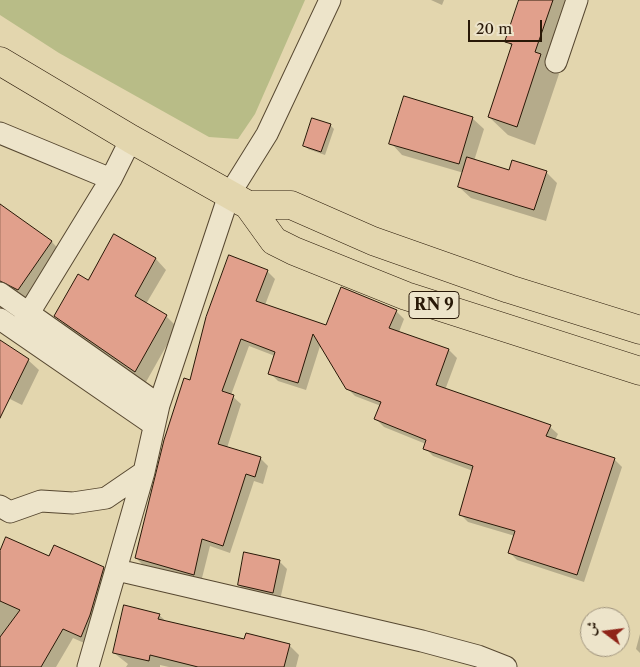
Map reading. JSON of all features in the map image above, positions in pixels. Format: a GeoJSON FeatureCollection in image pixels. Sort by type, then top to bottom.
{"type":"FeatureCollection","features":[{"type":"Feature","properties":{"kind":"main road","name":"RN 9"},"geometry":{"type":"LineString","coordinates":[[0,61],[131,139],[239,200],[274,241],[294,251],[406,296],[640,371]]}},
{"type":"Feature","properties":{"kind":"main road","name":"RN 9"},"geometry":{"type":"LineString","coordinates":[[239,200],[291,205],[373,241],[509,289],[639,325]]}},
{"type":"Feature","properties":{"kind":"street"},"geometry":{"type":"LineString","coordinates":[[88,667],[118,570],[144,472],[156,415],[239,200],[267,134],[330,0]]}},
{"type":"Feature","properties":{"kind":"street"},"geometry":{"type":"LineString","coordinates":[[556,62],[577,0]]}},
{"type":"Feature","properties":{"kind":"street"},"geometry":{"type":"LineString","coordinates":[[0,133],[111,180]]}},
{"type":"Feature","properties":{"kind":"street"},"geometry":{"type":"LineString","coordinates":[[24,322],[111,180],[131,139]]}},
{"type":"Feature","properties":{"kind":"street"},"geometry":{"type":"LineString","coordinates":[[0,293],[24,322],[156,415]]}},
{"type":"Feature","properties":{"kind":"street"},"geometry":{"type":"LineString","coordinates":[[0,319],[24,322]]}},
{"type":"Feature","properties":{"kind":"street"},"geometry":{"type":"LineString","coordinates":[[3,515],[41,501],[73,503],[106,498],[144,472]]}},
{"type":"Feature","properties":{"kind":"street"},"geometry":{"type":"LineString","coordinates":[[118,570],[422,641],[478,656],[506,667]]}},
{"type":"Feature","properties":{"kind":"green space"},"geometry":{"type":"Polygon","coordinates":[[[0,0],[305,0],[255,114],[238,139],[209,137],[59,53],[0,15],[0,0]]]}},
{"type":"Feature","properties":{"kind":"building"},"geometry":{"type":"Polygon","coordinates":[[[519,0],[553,0],[535,52],[541,54],[517,127],[488,117],[512,44],[505,42],[519,0]]]}},
{"type":"Feature","properties":{"kind":"building"},"geometry":{"type":"Polygon","coordinates":[[[404,96],[473,117],[459,164],[389,144],[404,96]]]}},
{"type":"Feature","properties":{"kind":"building"},"geometry":{"type":"Polygon","coordinates":[[[312,118],[331,124],[321,152],[303,146],[312,118]]]}},
{"type":"Feature","properties":{"kind":"building"},"geometry":{"type":"Polygon","coordinates":[[[467,157],[509,170],[512,160],[547,171],[534,210],[458,187],[467,157]]]}},
{"type":"Feature","properties":{"kind":"building"},"geometry":{"type":"Polygon","coordinates":[[[0,204],[52,241],[18,290],[0,281],[0,204]]]}},
{"type":"Feature","properties":{"kind":"building"},"geometry":{"type":"Polygon","coordinates":[[[114,234],[156,258],[135,296],[167,315],[135,372],[54,316],[78,274],[88,280],[114,234]]]}},
{"type":"Feature","properties":{"kind":"building"},"geometry":{"type":"Polygon","coordinates":[[[229,255],[268,270],[256,301],[326,325],[341,287],[397,310],[389,328],[449,349],[436,385],[551,425],[546,436],[615,458],[577,575],[508,553],[515,531],[459,515],[473,466],[423,449],[426,440],[374,419],[381,402],[346,389],[313,334],[298,383],[268,374],[275,352],[241,339],[222,391],[234,395],[218,444],[261,457],[255,477],[246,474],[223,546],[202,539],[194,575],[135,558],[164,440],[184,378],[190,380],[206,317],[229,255]]]}},
{"type":"Feature","properties":{"kind":"building"},"geometry":{"type":"Polygon","coordinates":[[[0,340],[29,359],[0,418],[0,340]]]}},
{"type":"Feature","properties":{"kind":"building"},"geometry":{"type":"Polygon","coordinates":[[[6,537],[49,556],[54,545],[104,567],[90,615],[81,637],[63,629],[41,667],[0,667],[0,637],[20,610],[0,601],[0,551],[6,537]]]}},
{"type":"Feature","properties":{"kind":"building"},"geometry":{"type":"Polygon","coordinates":[[[244,552],[280,560],[273,593],[238,585],[244,552]]]}},
{"type":"Feature","properties":{"kind":"building"},"geometry":{"type":"Polygon","coordinates":[[[124,605],[160,614],[158,619],[244,639],[246,633],[290,644],[284,667],[198,667],[150,655],[149,661],[113,653],[124,605]]]}}]}
